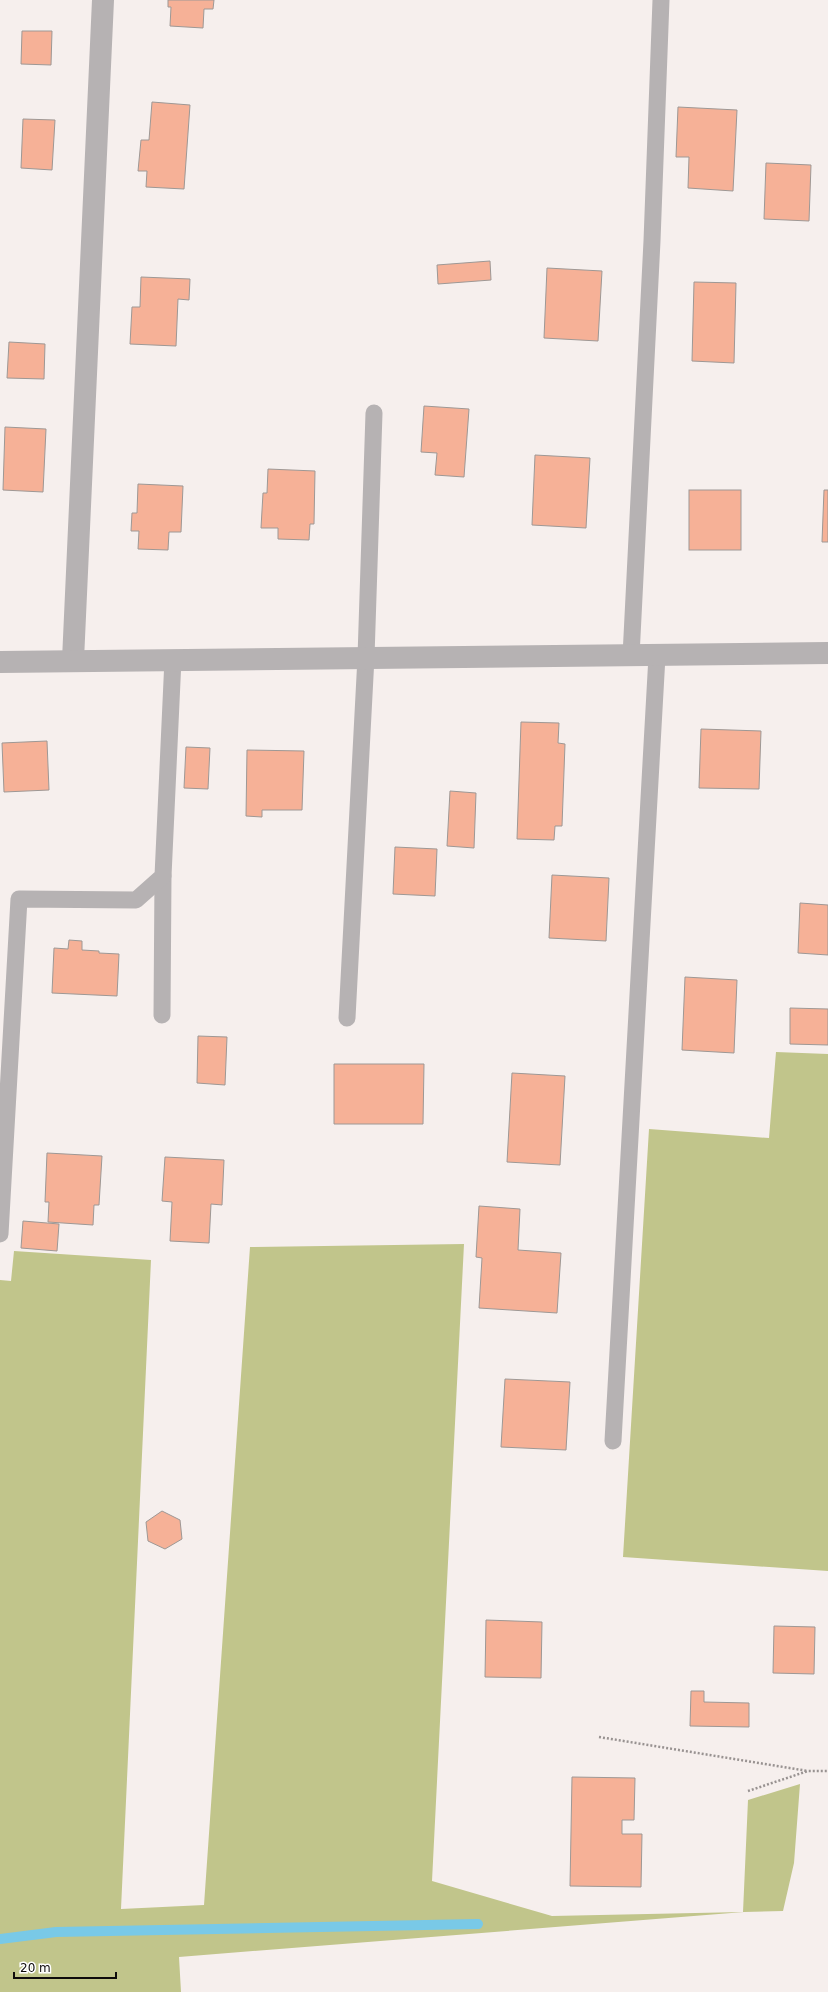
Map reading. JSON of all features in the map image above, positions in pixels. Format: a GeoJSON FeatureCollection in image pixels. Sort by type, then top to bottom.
{"type":"FeatureCollection","features":[{"type":"Feature","properties":{"kind":"street"},"geometry":{"type":"LineString","coordinates":[[72,660],[103,0]]}},
{"type":"Feature","properties":{"kind":"street"},"geometry":{"type":"LineString","coordinates":[[0,662],[72,660],[657,656],[828,653]]}},
{"type":"Feature","properties":{"kind":"lane"},"geometry":{"type":"LineString","coordinates":[[632,656],[652,241],[661,0]]}},
{"type":"Feature","properties":{"kind":"lane"},"geometry":{"type":"LineString","coordinates":[[347,1018],[366,657],[374,413]]}},
{"type":"Feature","properties":{"kind":"lane"},"geometry":{"type":"LineString","coordinates":[[613,1441],[657,656]]}},
{"type":"Feature","properties":{"kind":"lane"},"geometry":{"type":"LineString","coordinates":[[162,1015],[163,876],[173,659]]}},
{"type":"Feature","properties":{"kind":"lane"},"geometry":{"type":"LineString","coordinates":[[0,1234],[19,899],[136,900],[163,876]]}},
{"type":"Feature","properties":{"kind":"path"},"geometry":{"type":"LineString","coordinates":[[599,1737],[808,1770],[828,1771]]}},
{"type":"Feature","properties":{"kind":"path"},"geometry":{"type":"LineString","coordinates":[[748,1791],[808,1770]]}},
{"type":"Feature","properties":{"kind":"green space"},"geometry":{"type":"Polygon","coordinates":[[[776,1052],[828,1054],[828,1571],[623,1557],[649,1129],[769,1138],[776,1052]]]}},
{"type":"Feature","properties":{"kind":"green space"},"geometry":{"type":"Polygon","coordinates":[[[464,1244],[432,1881],[552,1916],[743,1912],[748,1800],[800,1784],[794,1863],[783,1911],[744,1912],[179,1957],[181,1992],[0,1992],[0,1280],[11,1281],[14,1251],[151,1260],[121,1909],[204,1905],[250,1247],[464,1244]]]}},
{"type":"Feature","properties":{"kind":"building"},"geometry":{"type":"Polygon","coordinates":[[[168,0],[214,0],[213,9],[204,9],[203,28],[170,26],[171,7],[168,7],[168,0]]]}},
{"type":"Feature","properties":{"kind":"building"},"geometry":{"type":"Polygon","coordinates":[[[22,31],[52,31],[51,65],[21,64],[22,31]]]}},
{"type":"Feature","properties":{"kind":"building"},"geometry":{"type":"Polygon","coordinates":[[[152,102],[190,105],[184,189],[146,187],[147,171],[138,171],[141,140],[149,140],[152,102]]]}},
{"type":"Feature","properties":{"kind":"building"},"geometry":{"type":"Polygon","coordinates":[[[678,107],[737,110],[733,191],[688,188],[689,157],[676,157],[678,107]]]}},
{"type":"Feature","properties":{"kind":"building"},"geometry":{"type":"Polygon","coordinates":[[[23,119],[55,120],[52,170],[21,168],[23,119]]]}},
{"type":"Feature","properties":{"kind":"building"},"geometry":{"type":"Polygon","coordinates":[[[766,163],[811,165],[809,221],[764,219],[766,163]]]}},
{"type":"Feature","properties":{"kind":"building"},"geometry":{"type":"Polygon","coordinates":[[[490,261],[491,280],[438,284],[437,265],[490,261]]]}},
{"type":"Feature","properties":{"kind":"building"},"geometry":{"type":"Polygon","coordinates":[[[547,268],[602,271],[598,341],[544,338],[547,268]]]}},
{"type":"Feature","properties":{"kind":"building"},"geometry":{"type":"Polygon","coordinates":[[[141,277],[190,279],[189,300],[178,299],[176,346],[130,344],[132,307],[140,307],[141,277]]]}},
{"type":"Feature","properties":{"kind":"building"},"geometry":{"type":"Polygon","coordinates":[[[694,282],[736,283],[734,363],[692,361],[694,282]]]}},
{"type":"Feature","properties":{"kind":"building"},"geometry":{"type":"Polygon","coordinates":[[[9,342],[45,344],[44,379],[7,378],[9,342]]]}},
{"type":"Feature","properties":{"kind":"building"},"geometry":{"type":"Polygon","coordinates":[[[424,406],[469,409],[464,477],[435,475],[437,453],[421,452],[424,406]]]}},
{"type":"Feature","properties":{"kind":"building"},"geometry":{"type":"Polygon","coordinates":[[[5,427],[46,429],[43,492],[3,490],[5,427]]]}},
{"type":"Feature","properties":{"kind":"building"},"geometry":{"type":"Polygon","coordinates":[[[535,455],[590,458],[586,528],[532,525],[535,455]]]}},
{"type":"Feature","properties":{"kind":"building"},"geometry":{"type":"Polygon","coordinates":[[[268,469],[315,471],[314,524],[310,524],[309,540],[278,539],[278,528],[261,528],[263,493],[267,493],[268,469]]]}},
{"type":"Feature","properties":{"kind":"building"},"geometry":{"type":"Polygon","coordinates":[[[138,484],[183,486],[181,532],[169,532],[168,550],[138,549],[139,531],[131,531],[132,513],[137,513],[138,484]]]}},
{"type":"Feature","properties":{"kind":"building"},"geometry":{"type":"Polygon","coordinates":[[[689,490],[741,490],[741,550],[689,550],[689,490]]]}},
{"type":"Feature","properties":{"kind":"building"},"geometry":{"type":"Polygon","coordinates":[[[824,490],[828,490],[828,542],[822,542],[824,490]]]}},
{"type":"Feature","properties":{"kind":"building"},"geometry":{"type":"Polygon","coordinates":[[[521,722],[559,723],[558,743],[565,744],[562,826],[555,826],[554,840],[517,839],[521,722]]]}},
{"type":"Feature","properties":{"kind":"building"},"geometry":{"type":"Polygon","coordinates":[[[701,729],[761,731],[759,789],[699,788],[701,729]]]}},
{"type":"Feature","properties":{"kind":"building"},"geometry":{"type":"Polygon","coordinates":[[[47,741],[49,790],[4,792],[2,743],[47,741]]]}},
{"type":"Feature","properties":{"kind":"building"},"geometry":{"type":"Polygon","coordinates":[[[186,747],[210,748],[208,789],[184,788],[186,747]]]}},
{"type":"Feature","properties":{"kind":"building"},"geometry":{"type":"Polygon","coordinates":[[[247,750],[304,751],[302,810],[262,810],[262,817],[246,816],[247,750]]]}},
{"type":"Feature","properties":{"kind":"building"},"geometry":{"type":"Polygon","coordinates":[[[450,791],[476,793],[474,848],[447,846],[450,791]]]}},
{"type":"Feature","properties":{"kind":"building"},"geometry":{"type":"Polygon","coordinates":[[[395,847],[437,849],[435,896],[393,894],[395,847]]]}},
{"type":"Feature","properties":{"kind":"building"},"geometry":{"type":"Polygon","coordinates":[[[552,875],[609,878],[606,941],[549,938],[552,875]]]}},
{"type":"Feature","properties":{"kind":"building"},"geometry":{"type":"Polygon","coordinates":[[[800,903],[828,905],[828,955],[798,953],[800,903]]]}},
{"type":"Feature","properties":{"kind":"building"},"geometry":{"type":"Polygon","coordinates":[[[69,940],[82,941],[82,950],[119,954],[117,996],[52,993],[54,948],[68,949],[69,940]]]}},
{"type":"Feature","properties":{"kind":"building"},"geometry":{"type":"Polygon","coordinates":[[[685,977],[737,980],[734,1053],[682,1050],[685,977]]]}},
{"type":"Feature","properties":{"kind":"building"},"geometry":{"type":"Polygon","coordinates":[[[790,1008],[828,1009],[828,1045],[790,1044],[790,1008]]]}},
{"type":"Feature","properties":{"kind":"building"},"geometry":{"type":"Polygon","coordinates":[[[198,1036],[227,1037],[225,1085],[197,1083],[198,1036]]]}},
{"type":"Feature","properties":{"kind":"building"},"geometry":{"type":"Polygon","coordinates":[[[334,1064],[424,1064],[423,1124],[334,1124],[334,1064]]]}},
{"type":"Feature","properties":{"kind":"building"},"geometry":{"type":"Polygon","coordinates":[[[512,1073],[565,1076],[560,1165],[507,1162],[512,1073]]]}},
{"type":"Feature","properties":{"kind":"building"},"geometry":{"type":"Polygon","coordinates":[[[47,1153],[102,1156],[99,1205],[94,1205],[93,1225],[48,1222],[49,1202],[45,1202],[47,1153]]]}},
{"type":"Feature","properties":{"kind":"building"},"geometry":{"type":"Polygon","coordinates":[[[165,1157],[224,1160],[222,1205],[211,1204],[209,1243],[170,1241],[172,1202],[162,1201],[165,1157]]]}},
{"type":"Feature","properties":{"kind":"building"},"geometry":{"type":"Polygon","coordinates":[[[479,1206],[520,1209],[518,1250],[561,1253],[557,1313],[479,1308],[482,1258],[476,1257],[479,1206]]]}},
{"type":"Feature","properties":{"kind":"building"},"geometry":{"type":"Polygon","coordinates":[[[23,1221],[59,1224],[57,1251],[21,1248],[23,1221]]]}},
{"type":"Feature","properties":{"kind":"building"},"geometry":{"type":"Polygon","coordinates":[[[505,1379],[570,1382],[566,1450],[501,1447],[505,1379]]]}},
{"type":"Feature","properties":{"kind":"building"},"geometry":{"type":"Polygon","coordinates":[[[162,1511],[180,1520],[182,1539],[165,1549],[148,1541],[146,1522],[162,1511]]]}},
{"type":"Feature","properties":{"kind":"building"},"geometry":{"type":"Polygon","coordinates":[[[486,1620],[542,1622],[541,1678],[485,1677],[486,1620]]]}},
{"type":"Feature","properties":{"kind":"building"},"geometry":{"type":"Polygon","coordinates":[[[774,1626],[815,1627],[814,1674],[773,1673],[774,1626]]]}},
{"type":"Feature","properties":{"kind":"building"},"geometry":{"type":"Polygon","coordinates":[[[691,1691],[704,1691],[704,1702],[749,1703],[749,1727],[690,1726],[691,1691]]]}},
{"type":"Feature","properties":{"kind":"building"},"geometry":{"type":"Polygon","coordinates":[[[572,1777],[635,1778],[634,1820],[622,1820],[622,1834],[642,1834],[641,1887],[570,1886],[572,1777]]]}},
{"type":"Feature","properties":{"kind":"waterway"},"geometry":{"type":"LineString","coordinates":[[0,1939],[56,1932],[478,1924]]}}]}
